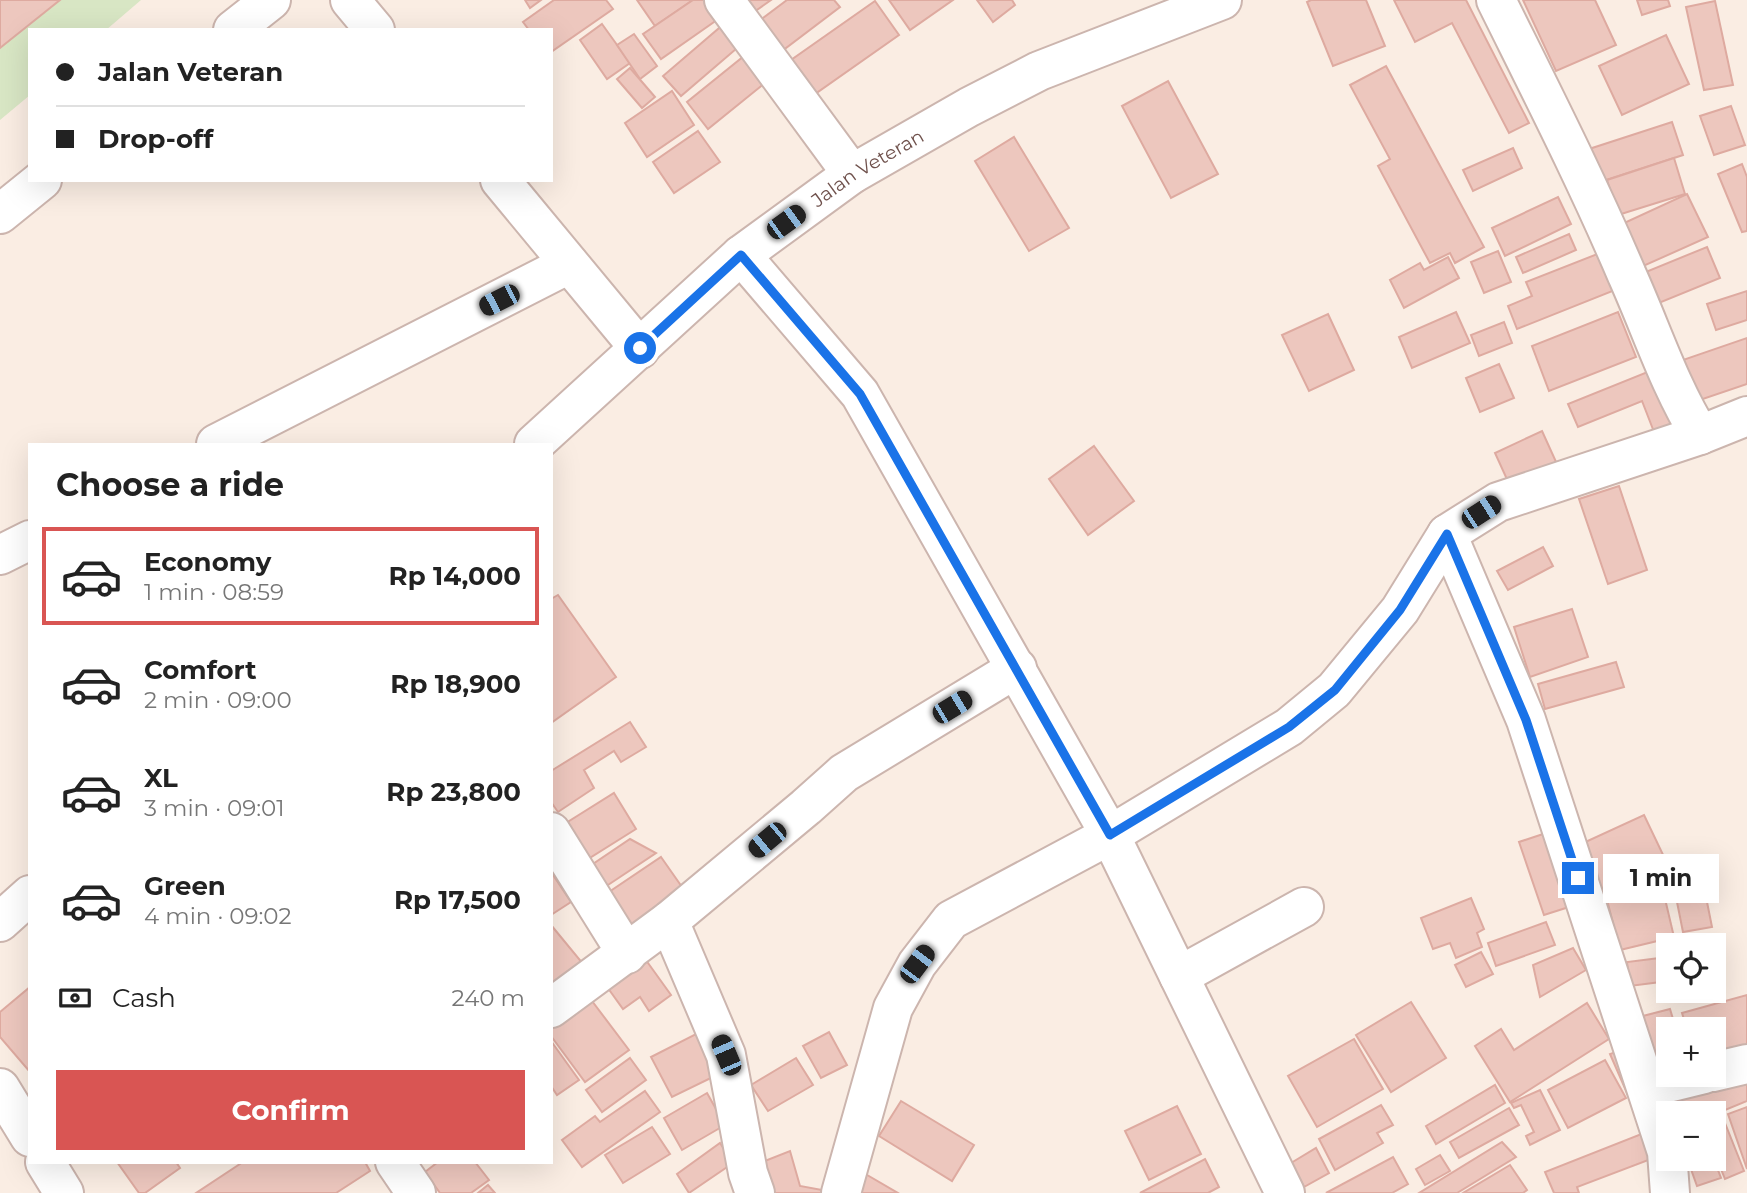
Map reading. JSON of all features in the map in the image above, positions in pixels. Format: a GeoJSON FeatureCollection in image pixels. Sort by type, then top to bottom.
{"type":"FeatureCollection","features":[{"type":"Feature","properties":{"kind":"street"},"geometry":{"type":"LineString","coordinates":[[236,28],[271,0]]}},
{"type":"Feature","properties":{"kind":"street"},"geometry":{"type":"LineString","coordinates":[[350,0],[373,28]]}},
{"type":"Feature","properties":{"kind":"street"},"geometry":{"type":"LineString","coordinates":[[724,0],[852,174]]}},
{"type":"Feature","properties":{"kind":"street","name":"Jalan Veteran"},"geometry":{"type":"LineString","coordinates":[[535,443],[741,255],[852,174],[1038,71],[1222,0]]}},
{"type":"Feature","properties":{"kind":"street"},"geometry":{"type":"LineString","coordinates":[[1496,0],[1627,273],[1682,407],[1700,435]]}},
{"type":"Feature","properties":{"kind":"street"},"geometry":{"type":"LineString","coordinates":[[0,214],[40,182]]}},
{"type":"Feature","properties":{"kind":"street"},"geometry":{"type":"LineString","coordinates":[[502,182],[640,348]]}},
{"type":"Feature","properties":{"kind":"street"},"geometry":{"type":"LineString","coordinates":[[741,255],[860,394],[1110,835],[1285,1193]]}},
{"type":"Feature","properties":{"kind":"street"},"geometry":{"type":"LineString","coordinates":[[218,443],[569,264]]}},
{"type":"Feature","properties":{"kind":"street"},"geometry":{"type":"LineString","coordinates":[[841,1193],[893,1008],[917,964],[951,920],[1110,835],[1289,727],[1335,690],[1400,610],[1447,534],[1498,502],[1700,435],[1747,416]]}},
{"type":"Feature","properties":{"kind":"street"},"geometry":{"type":"LineString","coordinates":[[1447,534],[1526,720],[1667,1152],[1670,1193]]}},
{"type":"Feature","properties":{"kind":"street"},"geometry":{"type":"LineString","coordinates":[[0,555],[28,541]]}},
{"type":"Feature","properties":{"kind":"street"},"geometry":{"type":"LineString","coordinates":[[553,1007],[669,921],[844,773],[1017,668]]}},
{"type":"Feature","properties":{"kind":"street"},"geometry":{"type":"LineString","coordinates":[[553,835],[627,954]]}},
{"type":"Feature","properties":{"kind":"street"},"geometry":{"type":"LineString","coordinates":[[0,922],[28,897]]}},
{"type":"Feature","properties":{"kind":"street"},"geometry":{"type":"LineString","coordinates":[[1179,976],[1304,907]]}},
{"type":"Feature","properties":{"kind":"street"},"geometry":{"type":"LineString","coordinates":[[669,921],[726,1055],[748,1173],[755,1193]]}},
{"type":"Feature","properties":{"kind":"street"},"geometry":{"type":"LineString","coordinates":[[1726,1069],[1747,1064]]}},
{"type":"Feature","properties":{"kind":"street"},"geometry":{"type":"LineString","coordinates":[[1647,1088],[1656,1086]]}},
{"type":"Feature","properties":{"kind":"street"},"geometry":{"type":"LineString","coordinates":[[0,1088],[28,1134]]}},
{"type":"Feature","properties":{"kind":"street"},"geometry":{"type":"LineString","coordinates":[[46,1164],[64,1193]]}},
{"type":"Feature","properties":{"kind":"street"},"geometry":{"type":"LineString","coordinates":[[396,1164],[416,1193]]}},
{"type":"Feature","properties":{"kind":"green space"},"geometry":{"type":"Polygon","coordinates":[[[0,0],[141,0],[108,28],[28,28],[28,97],[0,120],[0,0]]]}},
{"type":"Feature","properties":{"kind":"building"},"geometry":{"type":"Polygon","coordinates":[[[0,0],[60,0],[0,48],[0,0]]]}},
{"type":"Feature","properties":{"kind":"building"},"geometry":{"type":"Polygon","coordinates":[[[525,0],[541,0],[530,8],[525,0]]]}},
{"type":"Feature","properties":{"kind":"building"},"geometry":{"type":"Polygon","coordinates":[[[554,0],[606,0],[613,9],[553,51],[553,28],[528,28],[523,22],[554,0]]]}},
{"type":"Feature","properties":{"kind":"building"},"geometry":{"type":"Polygon","coordinates":[[[637,0],[693,0],[655,26],[637,0]]]}},
{"type":"Feature","properties":{"kind":"building"},"geometry":{"type":"Polygon","coordinates":[[[693,0],[714,0],[724,15],[661,59],[643,34],[693,0]]]}},
{"type":"Feature","properties":{"kind":"building"},"geometry":{"type":"Polygon","coordinates":[[[734,0],[771,0],[747,17],[734,0]]]}},
{"type":"Feature","properties":{"kind":"building"},"geometry":{"type":"Polygon","coordinates":[[[787,0],[834,0],[840,7],[782,51],[759,21],[787,0]]]}},
{"type":"Feature","properties":{"kind":"building"},"geometry":{"type":"Polygon","coordinates":[[[889,0],[953,0],[910,30],[889,0]]]}},
{"type":"Feature","properties":{"kind":"building"},"geometry":{"type":"Polygon","coordinates":[[[977,0],[1012,0],[1015,5],[993,22],[977,0]]]}},
{"type":"Feature","properties":{"kind":"building"},"geometry":{"type":"Polygon","coordinates":[[[1366,0],[1385,46],[1333,66],[1307,2],[1366,0]]]}},
{"type":"Feature","properties":{"kind":"building"},"geometry":{"type":"Polygon","coordinates":[[[1394,0],[1466,0],[1529,123],[1509,133],[1452,23],[1415,42],[1394,0]]]}},
{"type":"Feature","properties":{"kind":"building"},"geometry":{"type":"Polygon","coordinates":[[[1523,0],[1595,0],[1616,45],[1556,71],[1523,0]]]}},
{"type":"Feature","properties":{"kind":"building"},"geometry":{"type":"Polygon","coordinates":[[[1637,0],[1668,0],[1670,6],[1642,15],[1637,0]]]}},
{"type":"Feature","properties":{"kind":"building"},"geometry":{"type":"Polygon","coordinates":[[[875,1],[899,35],[815,94],[791,60],[875,1]]]}},
{"type":"Feature","properties":{"kind":"building"},"geometry":{"type":"Polygon","coordinates":[[[1715,1],[1733,85],[1704,90],[1686,7],[1715,1]]]}},
{"type":"Feature","properties":{"kind":"building"},"geometry":{"type":"Polygon","coordinates":[[[725,23],[743,43],[681,96],[663,76],[725,23]]]}},
{"type":"Feature","properties":{"kind":"building"},"geometry":{"type":"Polygon","coordinates":[[[602,24],[630,63],[607,79],[580,40],[602,24]]]}},
{"type":"Feature","properties":{"kind":"building"},"geometry":{"type":"Polygon","coordinates":[[[634,34],[657,66],[640,79],[617,45],[634,34]]]}},
{"type":"Feature","properties":{"kind":"building"},"geometry":{"type":"Polygon","coordinates":[[[1666,35],[1689,84],[1622,115],[1599,66],[1666,35]]]}},
{"type":"Feature","properties":{"kind":"building"},"geometry":{"type":"Polygon","coordinates":[[[749,52],[770,79],[708,129],[687,102],[749,52]]]}},
{"type":"Feature","properties":{"kind":"building"},"geometry":{"type":"Polygon","coordinates":[[[1386,66],[1484,247],[1455,263],[1450,253],[1430,263],[1378,166],[1390,159],[1350,85],[1386,66]]]}},
{"type":"Feature","properties":{"kind":"building"},"geometry":{"type":"Polygon","coordinates":[[[630,68],[655,97],[642,108],[617,79],[630,68]]]}},
{"type":"Feature","properties":{"kind":"building"},"geometry":{"type":"Polygon","coordinates":[[[1168,81],[1218,174],[1171,198],[1122,106],[1168,81]]]}},
{"type":"Feature","properties":{"kind":"building"},"geometry":{"type":"Polygon","coordinates":[[[672,91],[694,125],[647,157],[625,123],[672,91]]]}},
{"type":"Feature","properties":{"kind":"building"},"geometry":{"type":"Polygon","coordinates":[[[1731,106],[1745,145],[1714,155],[1700,116],[1731,106]]]}},
{"type":"Feature","properties":{"kind":"building"},"geometry":{"type":"Polygon","coordinates":[[[1672,122],[1683,155],[1594,184],[1583,151],[1672,122]]]}},
{"type":"Feature","properties":{"kind":"building"},"geometry":{"type":"Polygon","coordinates":[[[698,131],[720,162],[674,193],[653,162],[698,131]]]}},
{"type":"Feature","properties":{"kind":"building"},"geometry":{"type":"Polygon","coordinates":[[[1014,137],[1069,228],[1029,251],[975,161],[1014,137]]]}},
{"type":"Feature","properties":{"kind":"building"},"geometry":{"type":"Polygon","coordinates":[[[1513,148],[1522,168],[1473,191],[1463,170],[1513,148]]]}},
{"type":"Feature","properties":{"kind":"building"},"geometry":{"type":"Polygon","coordinates":[[[1674,158],[1685,194],[1618,215],[1607,180],[1674,158]]]}},
{"type":"Feature","properties":{"kind":"building"},"geometry":{"type":"Polygon","coordinates":[[[1742,164],[1747,177],[1747,231],[1742,232],[1718,174],[1742,164]]]}},
{"type":"Feature","properties":{"kind":"building"},"geometry":{"type":"Polygon","coordinates":[[[1687,194],[1708,237],[1641,267],[1622,224],[1687,194]]]}},
{"type":"Feature","properties":{"kind":"building"},"geometry":{"type":"Polygon","coordinates":[[[1558,197],[1571,224],[1505,256],[1492,228],[1558,197]]]}},
{"type":"Feature","properties":{"kind":"building"},"geometry":{"type":"Polygon","coordinates":[[[1569,234],[1576,250],[1523,273],[1516,257],[1569,234]]]}},
{"type":"Feature","properties":{"kind":"building"},"geometry":{"type":"Polygon","coordinates":[[[1707,247],[1720,278],[1649,307],[1636,276],[1707,247]]]}},
{"type":"Feature","properties":{"kind":"building"},"geometry":{"type":"Polygon","coordinates":[[[1498,251],[1511,282],[1484,293],[1471,262],[1498,251]]]}},
{"type":"Feature","properties":{"kind":"building"},"geometry":{"type":"Polygon","coordinates":[[[1600,253],[1615,290],[1517,329],[1508,306],[1532,296],[1526,282],[1600,253]]]}},
{"type":"Feature","properties":{"kind":"building"},"geometry":{"type":"Polygon","coordinates":[[[1448,257],[1459,278],[1404,308],[1390,280],[1420,263],[1424,270],[1448,257]]]}},
{"type":"Feature","properties":{"kind":"building"},"geometry":{"type":"Polygon","coordinates":[[[1747,291],[1747,320],[1716,330],[1707,304],[1747,291]]]}},
{"type":"Feature","properties":{"kind":"building"},"geometry":{"type":"Polygon","coordinates":[[[1456,312],[1470,343],[1412,368],[1399,337],[1456,312]]]}},
{"type":"Feature","properties":{"kind":"building"},"geometry":{"type":"Polygon","coordinates":[[[1618,312],[1636,357],[1549,391],[1532,346],[1618,312]]]}},
{"type":"Feature","properties":{"kind":"building"},"geometry":{"type":"Polygon","coordinates":[[[1328,314],[1354,370],[1309,391],[1282,335],[1328,314]]]}},
{"type":"Feature","properties":{"kind":"building"},"geometry":{"type":"Polygon","coordinates":[[[1504,322],[1512,343],[1479,356],[1471,335],[1504,322]]]}},
{"type":"Feature","properties":{"kind":"building"},"geometry":{"type":"Polygon","coordinates":[[[1747,338],[1747,384],[1691,403],[1677,362],[1747,338]]]}},
{"type":"Feature","properties":{"kind":"building"},"geometry":{"type":"Polygon","coordinates":[[[1499,364],[1514,398],[1480,412],[1466,378],[1499,364]]]}},
{"type":"Feature","properties":{"kind":"building"},"geometry":{"type":"Polygon","coordinates":[[[1650,371],[1673,430],[1656,437],[1642,401],[1578,427],[1568,404],[1650,371]]]}},
{"type":"Feature","properties":{"kind":"building"},"geometry":{"type":"Polygon","coordinates":[[[1542,431],[1557,464],[1510,486],[1495,453],[1542,431]]]}},
{"type":"Feature","properties":{"kind":"building"},"geometry":{"type":"Polygon","coordinates":[[[1094,446],[1134,501],[1088,535],[1049,479],[1094,446]]]}},
{"type":"Feature","properties":{"kind":"building"},"geometry":{"type":"Polygon","coordinates":[[[1619,486],[1647,570],[1608,584],[1579,499],[1619,486]]]}},
{"type":"Feature","properties":{"kind":"building"},"geometry":{"type":"Polygon","coordinates":[[[1543,547],[1553,566],[1508,590],[1497,571],[1543,547]]]}},
{"type":"Feature","properties":{"kind":"building"},"geometry":{"type":"Polygon","coordinates":[[[558,595],[616,677],[553,722],[553,598],[558,595]]]}},
{"type":"Feature","properties":{"kind":"building"},"geometry":{"type":"Polygon","coordinates":[[[1572,609],[1588,657],[1530,677],[1514,627],[1572,609]]]}},
{"type":"Feature","properties":{"kind":"building"},"geometry":{"type":"Polygon","coordinates":[[[1616,662],[1624,687],[1545,709],[1538,684],[1616,662]]]}},
{"type":"Feature","properties":{"kind":"building"},"geometry":{"type":"Polygon","coordinates":[[[630,722],[646,747],[621,762],[614,751],[584,770],[594,788],[558,812],[553,805],[553,770],[630,722]]]}},
{"type":"Feature","properties":{"kind":"building"},"geometry":{"type":"Polygon","coordinates":[[[614,793],[636,829],[580,864],[558,828],[614,793]]]}},
{"type":"Feature","properties":{"kind":"building"},"geometry":{"type":"Polygon","coordinates":[[[1644,815],[1666,861],[1603,891],[1581,844],[1644,815]]]}},
{"type":"Feature","properties":{"kind":"building"},"geometry":{"type":"Polygon","coordinates":[[[1546,833],[1572,906],[1544,915],[1519,842],[1546,833]]]}},
{"type":"Feature","properties":{"kind":"building"},"geometry":{"type":"Polygon","coordinates":[[[630,839],[656,853],[602,889],[587,868],[630,839]]]}},
{"type":"Feature","properties":{"kind":"building"},"geometry":{"type":"Polygon","coordinates":[[[661,857],[689,897],[633,934],[606,894],[661,857]]]}},
{"type":"Feature","properties":{"kind":"building"},"geometry":{"type":"Polygon","coordinates":[[[553,875],[571,902],[553,914],[553,875]]]}},
{"type":"Feature","properties":{"kind":"building"},"geometry":{"type":"Polygon","coordinates":[[[1703,882],[1712,927],[1683,932],[1674,887],[1703,882]]]}},
{"type":"Feature","properties":{"kind":"building"},"geometry":{"type":"Polygon","coordinates":[[[1662,886],[1673,933],[1656,933],[1656,941],[1620,950],[1607,900],[1662,886]]]}},
{"type":"Feature","properties":{"kind":"building"},"geometry":{"type":"Polygon","coordinates":[[[1471,898],[1484,929],[1477,933],[1482,947],[1456,958],[1450,943],[1433,949],[1421,918],[1471,898]]]}},
{"type":"Feature","properties":{"kind":"building"},"geometry":{"type":"Polygon","coordinates":[[[1546,922],[1555,945],[1496,966],[1488,943],[1546,922]]]}},
{"type":"Feature","properties":{"kind":"building"},"geometry":{"type":"Polygon","coordinates":[[[553,927],[584,965],[553,988],[553,927]]]}},
{"type":"Feature","properties":{"kind":"building"},"geometry":{"type":"Polygon","coordinates":[[[1573,948],[1586,970],[1540,997],[1533,965],[1573,948]]]}},
{"type":"Feature","properties":{"kind":"building"},"geometry":{"type":"Polygon","coordinates":[[[1481,952],[1493,974],[1466,987],[1455,965],[1481,952]]]}},
{"type":"Feature","properties":{"kind":"building"},"geometry":{"type":"Polygon","coordinates":[[[643,956],[671,995],[649,1011],[640,997],[623,1009],[605,984],[643,956]]]}},
{"type":"Feature","properties":{"kind":"building"},"geometry":{"type":"Polygon","coordinates":[[[1656,958],[1656,983],[1630,986],[1627,962],[1656,958]]]}},
{"type":"Feature","properties":{"kind":"building"},"geometry":{"type":"Polygon","coordinates":[[[28,989],[28,1070],[0,1037],[0,1012],[28,989]]]}},
{"type":"Feature","properties":{"kind":"building"},"geometry":{"type":"Polygon","coordinates":[[[1747,995],[1747,1053],[1726,1058],[1726,1017],[1683,1017],[1682,1013],[1726,1003],[1747,995]]]}},
{"type":"Feature","properties":{"kind":"building"},"geometry":{"type":"Polygon","coordinates":[[[589,997],[629,1050],[585,1082],[553,1039],[553,1023],[589,997]]]}},
{"type":"Feature","properties":{"kind":"building"},"geometry":{"type":"Polygon","coordinates":[[[1411,1002],[1446,1058],[1391,1092],[1356,1035],[1411,1002]]]}},
{"type":"Feature","properties":{"kind":"building"},"geometry":{"type":"Polygon","coordinates":[[[1587,1003],[1609,1039],[1510,1102],[1475,1046],[1501,1029],[1514,1050],[1587,1003]]]}},
{"type":"Feature","properties":{"kind":"building"},"geometry":{"type":"Polygon","coordinates":[[[1670,1009],[1672,1017],[1656,1017],[1656,1061],[1652,1062],[1639,1017],[1670,1009]]]}},
{"type":"Feature","properties":{"kind":"building"},"geometry":{"type":"Polygon","coordinates":[[[829,1032],[847,1065],[821,1078],[803,1046],[829,1032]]]}},
{"type":"Feature","properties":{"kind":"building"},"geometry":{"type":"Polygon","coordinates":[[[696,1034],[717,1075],[672,1097],[651,1057],[696,1034]]]}},
{"type":"Feature","properties":{"kind":"building"},"geometry":{"type":"Polygon","coordinates":[[[1354,1039],[1383,1089],[1317,1127],[1288,1076],[1354,1039]]]}},
{"type":"Feature","properties":{"kind":"building"},"geometry":{"type":"Polygon","coordinates":[[[553,1044],[579,1080],[557,1095],[553,1089],[553,1044]]]}},
{"type":"Feature","properties":{"kind":"building"},"geometry":{"type":"Polygon","coordinates":[[[1622,1050],[1641,1095],[1630,1100],[1610,1054],[1622,1050]]]}},
{"type":"Feature","properties":{"kind":"building"},"geometry":{"type":"Polygon","coordinates":[[[630,1058],[646,1080],[602,1112],[586,1090],[630,1058]]]}},
{"type":"Feature","properties":{"kind":"building"},"geometry":{"type":"Polygon","coordinates":[[[796,1058],[813,1085],[768,1111],[751,1085],[796,1058]]]}},
{"type":"Feature","properties":{"kind":"building"},"geometry":{"type":"Polygon","coordinates":[[[1605,1060],[1626,1098],[1568,1128],[1548,1090],[1605,1060]]]}},
{"type":"Feature","properties":{"kind":"building"},"geometry":{"type":"Polygon","coordinates":[[[1747,1074],[1747,1101],[1726,1110],[1726,1101],[1664,1101],[1662,1097],[1699,1087],[1726,1087],[1726,1080],[1747,1074]]]}},
{"type":"Feature","properties":{"kind":"building"},"geometry":{"type":"Polygon","coordinates":[[[1495,1085],[1505,1103],[1436,1144],[1426,1126],[1495,1085]]]}},
{"type":"Feature","properties":{"kind":"building"},"geometry":{"type":"Polygon","coordinates":[[[1540,1090],[1560,1130],[1530,1145],[1526,1136],[1534,1132],[1521,1105],[1514,1108],[1511,1103],[1540,1090]]]}},
{"type":"Feature","properties":{"kind":"building"},"geometry":{"type":"Polygon","coordinates":[[[645,1091],[660,1112],[582,1167],[562,1140],[595,1116],[600,1122],[645,1091]]]}},
{"type":"Feature","properties":{"kind":"building"},"geometry":{"type":"Polygon","coordinates":[[[707,1093],[725,1125],[682,1150],[664,1118],[707,1093]]]}},
{"type":"Feature","properties":{"kind":"building"},"geometry":{"type":"Polygon","coordinates":[[[901,1101],[974,1145],[952,1181],[879,1136],[901,1101]]]}},
{"type":"Feature","properties":{"kind":"building"},"geometry":{"type":"Polygon","coordinates":[[[1381,1105],[1393,1125],[1377,1133],[1383,1143],[1335,1170],[1319,1139],[1381,1105]]]}},
{"type":"Feature","properties":{"kind":"building"},"geometry":{"type":"Polygon","coordinates":[[[1177,1106],[1201,1154],[1149,1180],[1125,1131],[1177,1106]]]}},
{"type":"Feature","properties":{"kind":"building"},"geometry":{"type":"Polygon","coordinates":[[[1747,1107],[1747,1169],[1728,1114],[1747,1107]]]}},
{"type":"Feature","properties":{"kind":"building"},"geometry":{"type":"Polygon","coordinates":[[[1509,1108],[1519,1125],[1459,1158],[1450,1142],[1509,1108]]]}},
{"type":"Feature","properties":{"kind":"building"},"geometry":{"type":"Polygon","coordinates":[[[1726,1126],[1744,1171],[1725,1179],[1722,1171],[1726,1171],[1726,1126]]]}},
{"type":"Feature","properties":{"kind":"building"},"geometry":{"type":"Polygon","coordinates":[[[652,1127],[670,1154],[623,1183],[605,1155],[652,1127]]]}},
{"type":"Feature","properties":{"kind":"building"},"geometry":{"type":"Polygon","coordinates":[[[1649,1131],[1656,1148],[1656,1157],[1577,1187],[1579,1193],[1554,1193],[1545,1172],[1649,1131]]]}},
{"type":"Feature","properties":{"kind":"building"},"geometry":{"type":"Polygon","coordinates":[[[1502,1142],[1516,1157],[1457,1193],[1419,1193],[1502,1142]]]}},
{"type":"Feature","properties":{"kind":"building"},"geometry":{"type":"Polygon","coordinates":[[[720,1143],[733,1163],[689,1193],[677,1174],[720,1143]]]}},
{"type":"Feature","properties":{"kind":"building"},"geometry":{"type":"Polygon","coordinates":[[[1316,1148],[1329,1173],[1304,1187],[1291,1163],[1316,1148]]]}},
{"type":"Feature","properties":{"kind":"building"},"geometry":{"type":"Polygon","coordinates":[[[790,1151],[800,1186],[822,1190],[821,1193],[775,1193],[760,1163],[790,1151]]]}},
{"type":"Feature","properties":{"kind":"building"},"geometry":{"type":"Polygon","coordinates":[[[1440,1155],[1450,1171],[1425,1185],[1416,1169],[1440,1155]]]}},
{"type":"Feature","properties":{"kind":"building"},"geometry":{"type":"Polygon","coordinates":[[[1393,1157],[1408,1184],[1392,1193],[1326,1193],[1393,1157]]]}},
{"type":"Feature","properties":{"kind":"building"},"geometry":{"type":"Polygon","coordinates":[[[1205,1159],[1219,1187],[1208,1193],[1140,1193],[1205,1159]]]}},
{"type":"Feature","properties":{"kind":"building"},"geometry":{"type":"Polygon","coordinates":[[[118,1164],[177,1164],[180,1168],[145,1193],[139,1193],[118,1164]]]}},
{"type":"Feature","properties":{"kind":"building"},"geometry":{"type":"Polygon","coordinates":[[[240,1164],[366,1164],[370,1171],[336,1193],[196,1193],[240,1164]]]}},
{"type":"Feature","properties":{"kind":"building"},"geometry":{"type":"Polygon","coordinates":[[[435,1164],[477,1164],[489,1180],[471,1193],[440,1193],[425,1172],[435,1164]]]}},
{"type":"Feature","properties":{"kind":"building"},"geometry":{"type":"Polygon","coordinates":[[[1510,1165],[1527,1190],[1523,1193],[1463,1193],[1510,1165]]]}},
{"type":"Feature","properties":{"kind":"building"},"geometry":{"type":"Polygon","coordinates":[[[1692,1171],[1718,1171],[1721,1178],[1697,1186],[1692,1171]]]}},
{"type":"Feature","properties":{"kind":"building"},"geometry":{"type":"Polygon","coordinates":[[[862,1172],[898,1193],[851,1193],[862,1172]]]}},
{"type":"Feature","properties":{"kind":"building"},"geometry":{"type":"Polygon","coordinates":[[[488,1185],[495,1193],[478,1193],[488,1185]]]}},
{"type":"Feature","properties":{"kind":"route"},"geometry":{"type":"LineString","coordinates":[[640,348],[741,255],[860,394],[1110,835],[1289,727],[1335,690],[1400,610],[1447,534],[1526,720],[1578,878]]}}]}
